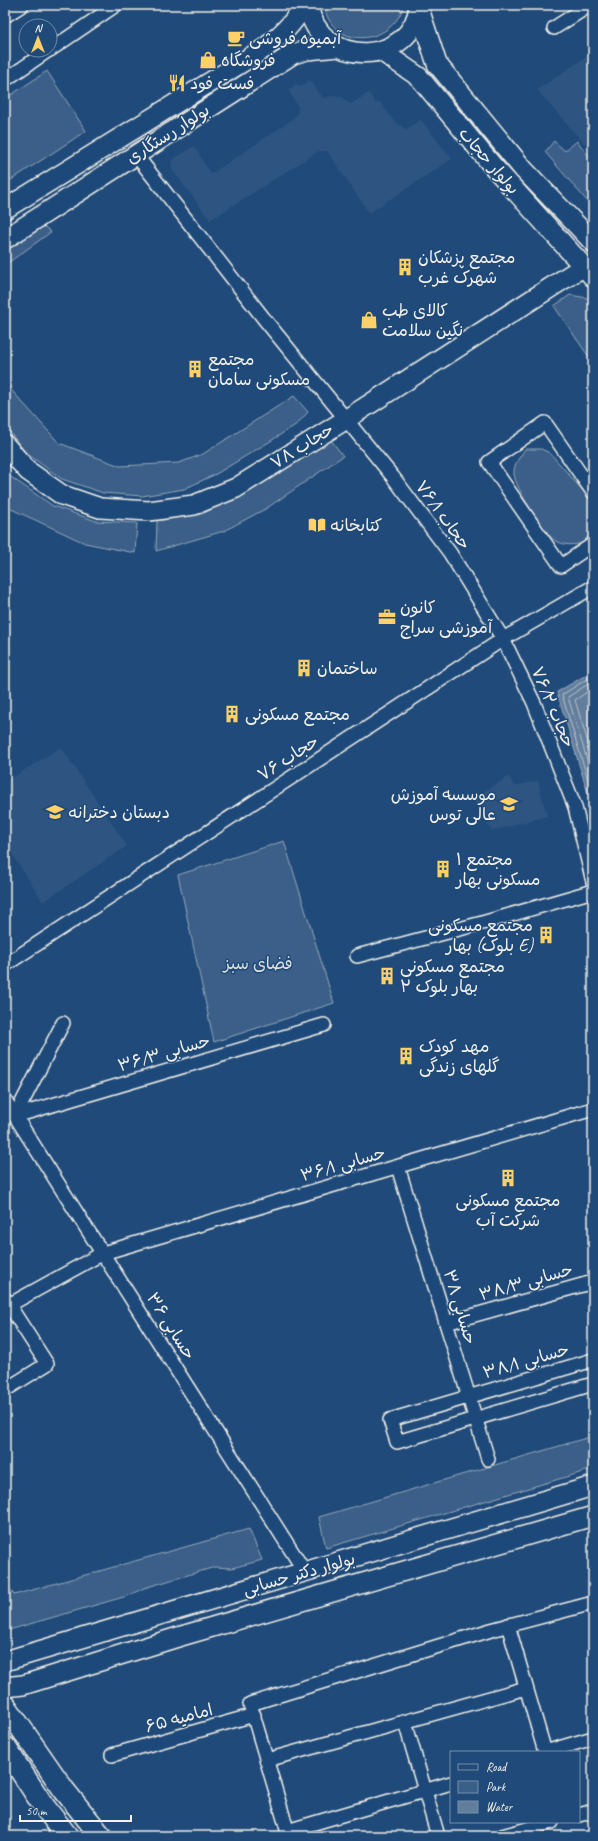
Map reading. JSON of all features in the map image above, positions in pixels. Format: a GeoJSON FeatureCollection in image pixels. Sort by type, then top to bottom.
{"type":"FeatureCollection","features":[{"type":"Feature","properties":{"kind":"main road","name":"بولوار رستگاری"},"geometry":{"type":"LineString","coordinates":[[5,209],[265,48],[282,35],[296,18],[304,5]]}},
{"type":"Feature","properties":{"kind":"main road"},"geometry":{"type":"LineString","coordinates":[[308,5],[316,28],[326,39],[338,47],[352,52],[366,53],[381,51],[394,45],[406,35],[414,23],[419,7]]}},
{"type":"Feature","properties":{"kind":"main road","name":"بولوار حجاب"},"geometry":{"type":"LineString","coordinates":[[419,7],[437,64],[524,170],[593,242]]}},
{"type":"Feature","properties":{"kind":"main road","name":"بولوار رستگاری"},"geometry":{"type":"LineString","coordinates":[[5,239],[293,54],[307,50],[338,47]]}},
{"type":"Feature","properties":{"kind":"main road","name":"بولوار حجاب"},"geometry":{"type":"LineString","coordinates":[[381,51],[419,77],[492,165],[588,272]]}},
{"type":"Feature","properties":{"kind":"main road","name":"حجاب ۷۸"},"geometry":{"type":"LineString","coordinates":[[5,445],[28,471],[62,495],[100,508],[149,511],[194,505],[236,488],[588,272]]}},
{"type":"Feature","properties":{"kind":"main road","name":"بولوار دکتر حسابی"},"geometry":{"type":"LineString","coordinates":[[5,1661],[593,1486]]}},
{"type":"Feature","properties":{"kind":"main road","name":"بولوار دکتر حسابی"},"geometry":{"type":"LineString","coordinates":[[5,1687],[23,1685],[178,1637],[593,1516]]}},
{"type":"Feature","properties":{"kind":"main road"},"geometry":{"type":"LineString","coordinates":[[5,1705],[64,1790],[101,1836]]}},
{"type":"Feature","properties":{"kind":"main road"},"geometry":{"type":"LineString","coordinates":[[5,1747],[43,1805],[67,1836]]}},
{"type":"Feature","properties":{"kind":"street"},"geometry":{"type":"LineString","coordinates":[[5,16],[22,5]]}},
{"type":"Feature","properties":{"kind":"street"},"geometry":{"type":"LineString","coordinates":[[58,45],[116,5]]}},
{"type":"Feature","properties":{"kind":"street"},"geometry":{"type":"LineString","coordinates":[[554,28],[590,5]]}},
{"type":"Feature","properties":{"kind":"street"},"geometry":{"type":"LineString","coordinates":[[5,80],[38,58]]}},
{"type":"Feature","properties":{"kind":"street","name":"حجاب ۷۶/۱"},"geometry":{"type":"LineString","coordinates":[[136,155],[345,420],[393,477],[450,553],[503,639]]}},
{"type":"Feature","properties":{"kind":"street"},"geometry":{"type":"LineString","coordinates":[[593,492],[545,423],[489,462],[561,566],[593,544]]}},
{"type":"Feature","properties":{"kind":"street","name":"حجاب ۷۶"},"geometry":{"type":"LineString","coordinates":[[5,965],[503,639],[593,587]]}},
{"type":"Feature","properties":{"kind":"street","name":"حجاب ۷۶/۲"},"geometry":{"type":"LineString","coordinates":[[503,639],[534,703],[575,807],[593,882]]}},
{"type":"Feature","properties":{"kind":"street"},"geometry":{"type":"LineString","coordinates":[[357,956],[482,923],[593,891]]}},
{"type":"Feature","properties":{"kind":"street"},"geometry":{"type":"LineString","coordinates":[[15,1116],[63,1023]]}},
{"type":"Feature","properties":{"kind":"street","name":"حسابی ۳۶/۳"},"geometry":{"type":"LineString","coordinates":[[15,1116],[324,1025]]}},
{"type":"Feature","properties":{"kind":"street","name":"حسابی ۳۶"},"geometry":{"type":"LineString","coordinates":[[5,1100],[305,1572]]}},
{"type":"Feature","properties":{"kind":"street","name":"حسابی ۳۶/۱"},"geometry":{"type":"LineString","coordinates":[[7,1302],[103,1253],[593,1109]]}},
{"type":"Feature","properties":{"kind":"street","name":"حسابی ۳۸"},"geometry":{"type":"LineString","coordinates":[[398,1167],[488,1458]]}},
{"type":"Feature","properties":{"kind":"street","name":"حسابی ۳۸/۳"},"geometry":{"type":"LineString","coordinates":[[446,1323],[593,1282]]}},
{"type":"Feature","properties":{"kind":"street"},"geometry":{"type":"LineString","coordinates":[[5,1390],[46,1364],[7,1302]]}},
{"type":"Feature","properties":{"kind":"street","name":"حسابی ۳۸/۱"},"geometry":{"type":"LineString","coordinates":[[476,1419],[397,1442],[390,1420],[593,1360]]}},
{"type":"Feature","properties":{"kind":"street"},"geometry":{"type":"LineString","coordinates":[[476,1419],[593,1384]]}},
{"type":"Feature","properties":{"kind":"street"},"geometry":{"type":"LineString","coordinates":[[450,1783],[288,1833],[250,1704],[508,1626],[593,1603]]}},
{"type":"Feature","properties":{"kind":"street"},"geometry":{"type":"LineString","coordinates":[[508,1626],[546,1751]]}},
{"type":"Feature","properties":{"kind":"street"},"geometry":{"type":"LineString","coordinates":[[267,1760],[526,1688]]}},
{"type":"Feature","properties":{"kind":"street","name":"امامیه ۶۵"},"geometry":{"type":"LineString","coordinates":[[112,1755],[254,1716]]}},
{"type":"Feature","properties":{"kind":"street"},"geometry":{"type":"LineString","coordinates":[[406,1722],[438,1836]]}},
{"type":"Feature","properties":{"kind":"street"},"geometry":{"type":"LineString","coordinates":[[549,1751],[593,1738]]}},
{"type":"Feature","properties":{"kind":"street"},"geometry":{"type":"LineString","coordinates":[[580,1815],[593,1811]]}},
{"type":"Feature","properties":{"kind":"street"},"geometry":{"type":"LineString","coordinates":[[502,1836],[548,1823]]}},
{"type":"Feature","properties":{"kind":"shaded area"},"geometry":{"type":"Polygon","coordinates":[[[593,52],[593,154],[537,90],[593,52]]]}},
{"type":"Feature","properties":{"kind":"shaded area"},"geometry":{"type":"Polygon","coordinates":[[[310,80],[323,98],[331,96],[342,97],[350,104],[369,93],[376,103],[380,102],[395,122],[406,129],[421,120],[452,159],[369,213],[327,151],[319,151],[210,220],[171,168],[172,160],[194,146],[211,174],[290,121],[298,113],[297,109],[299,108],[288,90],[296,84],[300,87],[310,80]]]}},
{"type":"Feature","properties":{"kind":"shaded area","name":"دبستان دخترانه"},"geometry":{"type":"Polygon","coordinates":[[[61,747],[127,846],[43,902],[5,843],[5,782],[61,747]]]}},
{"type":"Feature","properties":{"kind":"shaded area","name":"موسسه آموزش عالی توس"},"geometry":{"type":"Polygon","coordinates":[[[509,776],[514,786],[538,781],[547,816],[492,831],[472,799],[509,776]]]}},
{"type":"Feature","properties":{"kind":"green space"},"geometry":{"type":"Polygon","coordinates":[[[324,5],[404,5],[397,19],[387,29],[375,35],[362,38],[349,36],[338,30],[329,20],[324,5]]]}},
{"type":"Feature","properties":{"kind":"green space"},"geometry":{"type":"Polygon","coordinates":[[[47,71],[86,131],[5,184],[5,99],[47,71]]]}},
{"type":"Feature","properties":{"kind":"green space"},"geometry":{"type":"Polygon","coordinates":[[[554,141],[565,151],[577,141],[593,161],[593,208],[545,152],[554,141]]]}},
{"type":"Feature","properties":{"kind":"green space"},"geometry":{"type":"Polygon","coordinates":[[[41,224],[51,232],[5,265],[5,248],[41,224]]]}},
{"type":"Feature","properties":{"kind":"green space"},"geometry":{"type":"Polygon","coordinates":[[[570,295],[593,299],[593,363],[554,306],[570,295]]]}},
{"type":"Feature","properties":{"kind":"green space"},"geometry":{"type":"Polygon","coordinates":[[[5,383],[59,443],[120,466],[179,463],[203,454],[294,396],[308,412],[297,424],[269,442],[216,474],[184,489],[142,496],[103,493],[62,479],[26,453],[5,426],[5,383]]]}},
{"type":"Feature","properties":{"kind":"green space"},"geometry":{"type":"Polygon","coordinates":[[[331,440],[343,456],[267,508],[224,531],[156,551],[157,521],[204,513],[261,484],[331,440]]]}},
{"type":"Feature","properties":{"kind":"green space"},"geometry":{"type":"Polygon","coordinates":[[[525,449],[541,449],[550,453],[591,500],[593,529],[583,543],[569,545],[556,541],[545,530],[531,510],[519,489],[514,474],[516,464],[525,449]]]}},
{"type":"Feature","properties":{"kind":"green space"},"geometry":{"type":"Polygon","coordinates":[[[5,473],[53,506],[96,521],[137,523],[135,553],[85,543],[7,507],[5,504],[5,473]]]}},
{"type":"Feature","properties":{"kind":"green space","name":"فضای سبز"},"geometry":{"type":"Polygon","coordinates":[[[284,841],[334,1003],[214,1042],[178,875],[284,841]]]}},
{"type":"Feature","properties":{"kind":"green space"},"geometry":{"type":"Polygon","coordinates":[[[593,1436],[593,1469],[326,1548],[319,1517],[593,1436]]]}},
{"type":"Feature","properties":{"kind":"green space"},"geometry":{"type":"Polygon","coordinates":[[[249,1529],[262,1560],[232,1568],[215,1567],[144,1588],[127,1596],[5,1630],[5,1581],[14,1595],[249,1529]]]}},
{"type":"Feature","properties":{"kind":"water"},"geometry":{"type":"Polygon","coordinates":[[[593,671],[593,810],[557,692],[593,671]]]}},
{"type":"Feature","properties":{"kind":"place","name":"آبمیوه فروشی"},"geometry":{"type":"Point","coordinates":[236,38]}},
{"type":"Feature","properties":{"kind":"place","name":"فروشگاه"},"geometry":{"type":"Point","coordinates":[208,60]}},
{"type":"Feature","properties":{"kind":"place","name":"فست فود"},"geometry":{"type":"Point","coordinates":[177,83]}},
{"type":"Feature","properties":{"kind":"place","name":"مجتمع پزشکان شهرک غرب"},"geometry":{"type":"Point","coordinates":[405,267]}},
{"type":"Feature","properties":{"kind":"place","name":"کالای طب نگین سلامت"},"geometry":{"type":"Point","coordinates":[369,320]}},
{"type":"Feature","properties":{"kind":"place","name":"مجتمع مسکونی سامان"},"geometry":{"type":"Point","coordinates":[195,369]}},
{"type":"Feature","properties":{"kind":"place","name":"کتابخانه"},"geometry":{"type":"Point","coordinates":[317,525]}},
{"type":"Feature","properties":{"kind":"place","name":"کانون آموزشی سراج"},"geometry":{"type":"Point","coordinates":[387,617]}},
{"type":"Feature","properties":{"kind":"place","name":"ساختمان"},"geometry":{"type":"Point","coordinates":[304,668]}},
{"type":"Feature","properties":{"kind":"place","name":"مجتمع مسکونی"},"geometry":{"type":"Point","coordinates":[232,714]}},
{"type":"Feature","properties":{"kind":"place","name":"موسسه آموزش عالی توس"},"geometry":{"type":"Point","coordinates":[509,804]}},
{"type":"Feature","properties":{"kind":"place","name":"دبستان دخترانه"},"geometry":{"type":"Point","coordinates":[55,812]}},
{"type":"Feature","properties":{"kind":"place","name":"۱ مجتمع مسکونی بهار"},"geometry":{"type":"Point","coordinates":[443,869]}},
{"type":"Feature","properties":{"kind":"place","name":"مجتمع مسکونی بهار (بلوک E)"},"geometry":{"type":"Point","coordinates":[546,935]}},
{"type":"Feature","properties":{"kind":"place","name":"مجتمع مسکونی بهار بلوک ۲"},"geometry":{"type":"Point","coordinates":[387,976]}},
{"type":"Feature","properties":{"kind":"place","name":"مهد کودک گلهای زندگی"},"geometry":{"type":"Point","coordinates":[406,1056]}},
{"type":"Feature","properties":{"kind":"place","name":"مجتمع مسکونی شرکت آب"},"geometry":{"type":"Point","coordinates":[508,1178]}}]}
